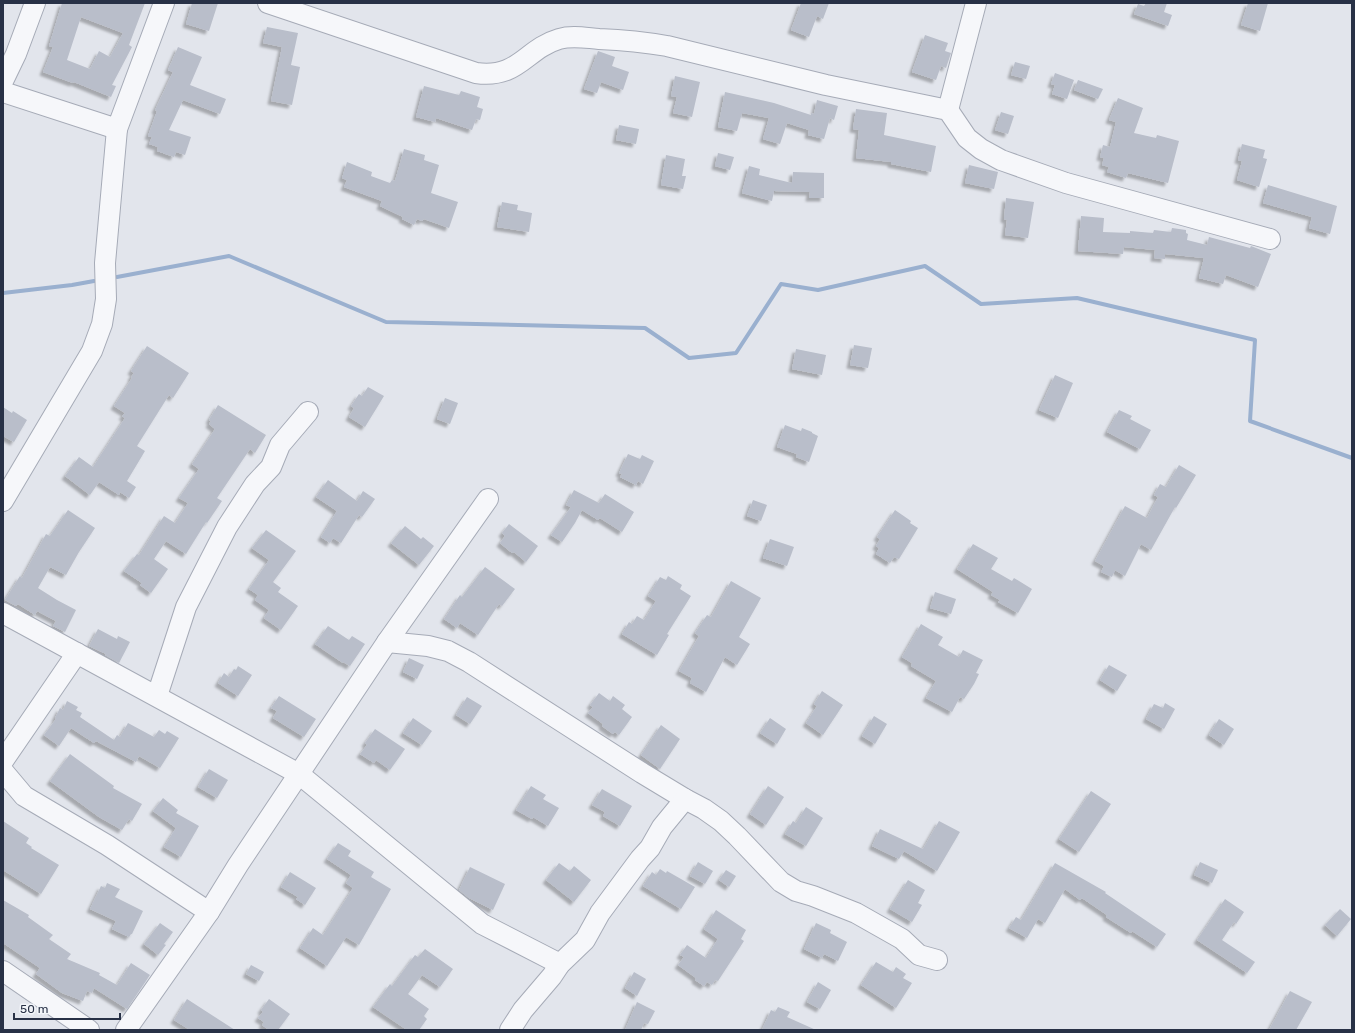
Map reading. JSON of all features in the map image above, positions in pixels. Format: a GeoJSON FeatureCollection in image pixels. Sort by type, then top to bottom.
{"type":"FeatureCollection","features":[{"type":"Feature","properties":{"kind":"street"},"geometry":{"type":"LineString","coordinates":[[3,81],[16,54],[35,3]]}},
{"type":"Feature","properties":{"kind":"street"},"geometry":{"type":"LineString","coordinates":[[3,501],[92,351],[102,324],[106,299],[105,263],[116,129],[164,3]]}},
{"type":"Feature","properties":{"kind":"street"},"geometry":{"type":"LineString","coordinates":[[268,3],[476,73],[496,74],[510,70],[541,48],[560,38],[573,37],[641,42],[667,46],[826,85],[948,110],[967,138],[981,149],[1001,160],[1066,183],[1270,240]]}},
{"type":"Feature","properties":{"kind":"street"},"geometry":{"type":"LineString","coordinates":[[948,110],[976,3]]}},
{"type":"Feature","properties":{"kind":"street"},"geometry":{"type":"LineString","coordinates":[[3,92],[116,129]]}},
{"type":"Feature","properties":{"kind":"street"},"geometry":{"type":"LineString","coordinates":[[157,696],[186,607],[227,527],[255,484],[271,467],[280,445],[308,412]]}},
{"type":"Feature","properties":{"kind":"street"},"geometry":{"type":"LineString","coordinates":[[126,1030],[209,912],[238,865],[387,642],[488,499]]}},
{"type":"Feature","properties":{"kind":"street"},"geometry":{"type":"LineString","coordinates":[[3,613],[299,774],[482,924],[560,964]]}},
{"type":"Feature","properties":{"kind":"street"},"geometry":{"type":"LineString","coordinates":[[387,642],[428,646],[448,650],[469,662],[642,774],[685,800],[704,809],[721,821],[781,882],[796,891],[856,913],[902,939],[919,954],[937,960]]}},
{"type":"Feature","properties":{"kind":"street"},"geometry":{"type":"LineString","coordinates":[[3,762],[77,653]]}},
{"type":"Feature","properties":{"kind":"street"},"geometry":{"type":"LineString","coordinates":[[3,771],[24,796],[107,845],[209,912]]}},
{"type":"Feature","properties":{"kind":"street"},"geometry":{"type":"LineString","coordinates":[[510,1030],[523,1010],[552,976],[560,964],[585,940],[600,913],[640,859],[650,848],[662,827],[685,800]]}},
{"type":"Feature","properties":{"kind":"street"},"geometry":{"type":"LineString","coordinates":[[3,970],[89,1030]]}},
{"type":"Feature","properties":{"kind":"building"},"geometry":{"type":"Polygon","coordinates":[[[62,3],[145,3],[129,45],[132,47],[112,85],[116,86],[111,97],[74,82],[73,83],[43,72],[53,47],[49,46],[62,3]],[[81,17],[67,60],[90,69],[99,51],[110,57],[123,33],[81,17]]]}},
{"type":"Feature","properties":{"kind":"building"},"geometry":{"type":"Polygon","coordinates":[[[192,3],[218,3],[209,31],[186,24],[192,3]]]}},
{"type":"Feature","properties":{"kind":"building"},"geometry":{"type":"Polygon","coordinates":[[[801,3],[829,3],[823,19],[817,16],[809,37],[791,30],[801,3]]]}},
{"type":"Feature","properties":{"kind":"building"},"geometry":{"type":"Polygon","coordinates":[[[1146,3],[1167,3],[1164,12],[1172,15],[1168,26],[1134,14],[1138,4],[1144,6],[1146,3]]]}},
{"type":"Feature","properties":{"kind":"building"},"geometry":{"type":"Polygon","coordinates":[[[1248,3],[1268,3],[1260,31],[1241,25],[1248,3]]]}},
{"type":"Feature","properties":{"kind":"building"},"geometry":{"type":"Polygon","coordinates":[[[267,27],[298,33],[291,65],[300,67],[292,105],[271,101],[282,47],[263,43],[267,27]]]}},
{"type":"Feature","properties":{"kind":"building"},"geometry":{"type":"Polygon","coordinates":[[[925,35],[948,43],[945,51],[951,53],[946,68],[941,66],[936,80],[912,72],[925,35]]]}},
{"type":"Feature","properties":{"kind":"building"},"geometry":{"type":"Polygon","coordinates":[[[178,47],[202,57],[190,85],[226,99],[220,114],[183,100],[169,130],[191,137],[185,155],[176,152],[174,157],[157,151],[158,147],[149,144],[152,137],[148,136],[157,111],[155,110],[173,72],[168,70],[178,47]]]}},
{"type":"Feature","properties":{"kind":"building"},"geometry":{"type":"Polygon","coordinates":[[[598,51],[615,57],[612,66],[629,72],[623,90],[601,82],[597,93],[584,89],[598,51]]]}},
{"type":"Feature","properties":{"kind":"building"},"geometry":{"type":"Polygon","coordinates":[[[1015,62],[1030,66],[1026,79],[1011,75],[1015,62]]]}},
{"type":"Feature","properties":{"kind":"building"},"geometry":{"type":"Polygon","coordinates":[[[1055,73],[1074,80],[1067,99],[1052,94],[1055,85],[1051,84],[1055,73]]]}},
{"type":"Feature","properties":{"kind":"building"},"geometry":{"type":"Polygon","coordinates":[[[675,76],[700,82],[692,117],[673,113],[677,97],[671,96],[675,76]]]}},
{"type":"Feature","properties":{"kind":"building"},"geometry":{"type":"Polygon","coordinates":[[[1078,80],[1103,89],[1098,99],[1074,90],[1078,80]]]}},
{"type":"Feature","properties":{"kind":"building"},"geometry":{"type":"Polygon","coordinates":[[[424,86],[459,95],[461,91],[480,97],[477,107],[483,109],[480,120],[476,119],[472,130],[436,118],[435,122],[416,117],[424,86]]]}},
{"type":"Feature","properties":{"kind":"building"},"geometry":{"type":"Polygon","coordinates":[[[725,92],[774,103],[811,115],[811,113],[814,114],[817,100],[838,106],[834,120],[830,118],[824,139],[808,135],[809,130],[787,123],[780,144],[763,139],[769,118],[742,113],[737,131],[718,127],[725,92]]]}},
{"type":"Feature","properties":{"kind":"building"},"geometry":{"type":"Polygon","coordinates":[[[1118,98],[1143,108],[1134,133],[1156,138],[1157,135],[1179,141],[1168,183],[1128,173],[1126,178],[1107,172],[1109,167],[1102,165],[1104,158],[1100,157],[1103,145],[1110,147],[1116,122],[1109,120],[1118,98]]]}},
{"type":"Feature","properties":{"kind":"building"},"geometry":{"type":"Polygon","coordinates":[[[856,109],[887,113],[884,135],[936,146],[931,172],[891,164],[891,162],[856,158],[859,130],[853,129],[856,109]]]}},
{"type":"Feature","properties":{"kind":"building"},"geometry":{"type":"Polygon","coordinates":[[[1001,112],[1014,116],[1008,134],[995,130],[1001,112]]]}},
{"type":"Feature","properties":{"kind":"building"},"geometry":{"type":"Polygon","coordinates":[[[619,125],[639,129],[636,144],[616,140],[619,125]]]}},
{"type":"Feature","properties":{"kind":"building"},"geometry":{"type":"Polygon","coordinates":[[[1242,144],[1265,150],[1263,158],[1267,159],[1259,187],[1237,180],[1242,161],[1238,160],[1242,144]]]}},
{"type":"Feature","properties":{"kind":"building"},"geometry":{"type":"Polygon","coordinates":[[[404,149],[425,155],[424,160],[439,165],[431,193],[458,202],[449,228],[424,219],[422,221],[417,219],[414,225],[402,219],[403,217],[380,206],[382,201],[344,187],[347,180],[342,178],[347,162],[372,172],[371,176],[390,183],[392,180],[395,181],[404,149]]]}},
{"type":"Feature","properties":{"kind":"building"},"geometry":{"type":"Polygon","coordinates":[[[718,153],[734,157],[730,170],[715,166],[718,153]]]}},
{"type":"Feature","properties":{"kind":"building"},"geometry":{"type":"Polygon","coordinates":[[[666,155],[685,159],[682,176],[686,176],[683,189],[661,185],[666,155]]]}},
{"type":"Feature","properties":{"kind":"building"},"geometry":{"type":"Polygon","coordinates":[[[969,165],[998,172],[994,189],[965,183],[969,165]]]}},
{"type":"Feature","properties":{"kind":"building"},"geometry":{"type":"Polygon","coordinates":[[[749,166],[760,169],[759,175],[792,183],[793,172],[824,173],[824,198],[809,198],[810,192],[774,191],[772,201],[742,193],[749,166]]]}},
{"type":"Feature","properties":{"kind":"building"},"geometry":{"type":"Polygon","coordinates":[[[1268,185],[1337,206],[1330,234],[1309,228],[1312,217],[1263,203],[1268,185]]]}},
{"type":"Feature","properties":{"kind":"building"},"geometry":{"type":"Polygon","coordinates":[[[1006,198],[1034,202],[1028,238],[1005,235],[1007,220],[1004,219],[1006,198]]]}},
{"type":"Feature","properties":{"kind":"building"},"geometry":{"type":"Polygon","coordinates":[[[502,202],[518,205],[517,210],[532,213],[529,232],[497,227],[502,202]]]}},
{"type":"Feature","properties":{"kind":"building"},"geometry":{"type":"Polygon","coordinates":[[[1081,216],[1104,218],[1103,232],[1130,233],[1130,231],[1153,233],[1154,230],[1171,232],[1172,228],[1186,230],[1186,233],[1188,234],[1187,240],[1207,245],[1209,237],[1250,248],[1251,246],[1271,254],[1258,287],[1226,275],[1223,284],[1199,278],[1204,258],[1165,254],[1165,259],[1154,258],[1155,250],[1124,247],[1123,254],[1078,251],[1081,216]]]}},
{"type":"Feature","properties":{"kind":"building"},"geometry":{"type":"Polygon","coordinates":[[[854,345],[872,348],[868,368],[850,365],[854,345]]]}},
{"type":"Feature","properties":{"kind":"building"},"geometry":{"type":"Polygon","coordinates":[[[147,346],[189,373],[173,398],[169,395],[137,446],[145,451],[127,481],[136,487],[129,498],[120,492],[119,495],[99,482],[90,495],[65,476],[79,457],[93,467],[125,418],[122,416],[125,413],[114,406],[132,378],[131,377],[134,373],[131,371],[147,346]]]}},
{"type":"Feature","properties":{"kind":"building"},"geometry":{"type":"Polygon","coordinates":[[[796,349],[826,355],[822,375],[792,369],[796,349]]]}},
{"type":"Feature","properties":{"kind":"building"},"geometry":{"type":"Polygon","coordinates":[[[1055,375],[1073,383],[1058,418],[1039,410],[1055,375]]]}},
{"type":"Feature","properties":{"kind":"building"},"geometry":{"type":"Polygon","coordinates":[[[368,387],[384,396],[365,427],[349,417],[354,408],[351,406],[359,394],[362,396],[368,387]]]}},
{"type":"Feature","properties":{"kind":"building"},"geometry":{"type":"Polygon","coordinates":[[[445,398],[458,403],[450,424],[437,419],[445,398]]]}},
{"type":"Feature","properties":{"kind":"building"},"geometry":{"type":"Polygon","coordinates":[[[218,405],[266,435],[255,453],[250,449],[217,498],[222,501],[207,523],[206,522],[186,554],[166,541],[154,559],[168,569],[151,593],[140,585],[142,583],[124,571],[137,554],[139,555],[164,516],[175,523],[188,503],[179,498],[199,469],[192,464],[215,429],[209,424],[211,421],[209,420],[218,405]]]}},
{"type":"Feature","properties":{"kind":"building"},"geometry":{"type":"Polygon","coordinates":[[[3,407],[12,413],[13,411],[27,420],[14,442],[3,436],[3,407]]]}},
{"type":"Feature","properties":{"kind":"building"},"geometry":{"type":"Polygon","coordinates":[[[1119,410],[1132,416],[1130,419],[1151,430],[1140,449],[1107,432],[1119,410]]]}},
{"type":"Feature","properties":{"kind":"building"},"geometry":{"type":"Polygon","coordinates":[[[785,425],[801,431],[802,428],[818,436],[809,462],[796,457],[797,454],[777,447],[785,425]]]}},
{"type":"Feature","properties":{"kind":"building"},"geometry":{"type":"Polygon","coordinates":[[[628,454],[640,459],[642,455],[654,461],[643,484],[638,481],[636,485],[620,477],[622,474],[619,473],[628,454]]]}},
{"type":"Feature","properties":{"kind":"building"},"geometry":{"type":"Polygon","coordinates":[[[1179,465],[1196,475],[1176,508],[1175,507],[1151,550],[1141,544],[1125,576],[1115,570],[1112,577],[1101,572],[1104,566],[1095,561],[1125,506],[1147,518],[1158,497],[1154,495],[1160,484],[1166,487],[1179,465]]]}},
{"type":"Feature","properties":{"kind":"building"},"geometry":{"type":"Polygon","coordinates":[[[328,480],[357,501],[363,491],[375,499],[362,517],[359,515],[341,543],[333,538],[330,543],[321,537],[337,511],[316,497],[328,480]]]}},
{"type":"Feature","properties":{"kind":"building"},"geometry":{"type":"Polygon","coordinates":[[[574,490],[599,503],[605,494],[634,512],[622,532],[600,518],[598,520],[582,510],[562,542],[551,535],[571,507],[566,505],[574,490]]]}},
{"type":"Feature","properties":{"kind":"building"},"geometry":{"type":"Polygon","coordinates":[[[753,500],[767,505],[761,521],[747,516],[753,500]]]}},
{"type":"Feature","properties":{"kind":"building"},"geometry":{"type":"Polygon","coordinates":[[[68,510],[95,528],[66,575],[50,567],[38,588],[76,610],[65,632],[53,626],[56,621],[37,611],[35,615],[18,604],[16,606],[5,600],[20,576],[22,578],[46,534],[50,536],[68,510]]]}},
{"type":"Feature","properties":{"kind":"building"},"geometry":{"type":"Polygon","coordinates":[[[895,510],[918,528],[899,559],[894,557],[890,563],[876,554],[879,548],[876,546],[880,539],[877,537],[895,510]]]}},
{"type":"Feature","properties":{"kind":"building"},"geometry":{"type":"Polygon","coordinates":[[[509,524],[538,546],[526,562],[500,543],[505,536],[502,533],[509,524]]]}},
{"type":"Feature","properties":{"kind":"building"},"geometry":{"type":"Polygon","coordinates":[[[405,526],[421,539],[423,537],[434,546],[419,565],[391,543],[405,526]]]}},
{"type":"Feature","properties":{"kind":"building"},"geometry":{"type":"Polygon","coordinates":[[[266,530],[296,551],[273,582],[281,588],[278,592],[298,606],[281,630],[264,618],[269,610],[255,600],[258,595],[249,589],[269,560],[252,548],[266,530]]]}},
{"type":"Feature","properties":{"kind":"building"},"geometry":{"type":"Polygon","coordinates":[[[770,539],[794,547],[787,566],[763,558],[770,539]]]}},
{"type":"Feature","properties":{"kind":"building"},"geometry":{"type":"Polygon","coordinates":[[[973,544],[998,558],[991,569],[1012,581],[1014,578],[1032,589],[1018,613],[998,602],[1000,600],[991,595],[993,592],[957,569],[973,544]]]}},
{"type":"Feature","properties":{"kind":"building"},"geometry":{"type":"Polygon","coordinates":[[[485,567],[515,589],[502,606],[499,604],[478,635],[460,623],[457,628],[444,619],[460,595],[462,597],[485,567]]]}},
{"type":"Feature","properties":{"kind":"building"},"geometry":{"type":"Polygon","coordinates":[[[668,576],[682,585],[680,589],[691,596],[667,634],[669,635],[657,655],[622,634],[629,622],[632,624],[637,616],[644,620],[656,601],[648,596],[660,577],[666,580],[668,576]]]}},
{"type":"Feature","properties":{"kind":"building"},"geometry":{"type":"Polygon","coordinates":[[[731,581],[761,598],[739,637],[750,644],[737,665],[725,657],[706,692],[690,683],[692,678],[679,671],[699,636],[695,633],[707,615],[711,617],[731,581]]]}},
{"type":"Feature","properties":{"kind":"building"},"geometry":{"type":"Polygon","coordinates":[[[935,592],[956,599],[951,614],[930,608],[935,592]]]}},
{"type":"Feature","properties":{"kind":"building"},"geometry":{"type":"Polygon","coordinates":[[[921,624],[943,637],[938,645],[959,657],[963,650],[983,660],[976,673],[979,674],[974,684],[964,699],[960,697],[952,712],[926,698],[936,681],[911,666],[912,663],[902,657],[921,624]]]}},
{"type":"Feature","properties":{"kind":"building"},"geometry":{"type":"Polygon","coordinates":[[[328,626],[349,640],[352,636],[365,644],[350,666],[315,644],[328,626]]]}},
{"type":"Feature","properties":{"kind":"building"},"geometry":{"type":"Polygon","coordinates":[[[98,629],[117,639],[118,636],[130,642],[119,663],[105,655],[106,654],[89,646],[98,629]]]}},
{"type":"Feature","properties":{"kind":"building"},"geometry":{"type":"Polygon","coordinates":[[[409,658],[424,665],[417,679],[403,672],[409,658]]]}},
{"type":"Feature","properties":{"kind":"building"},"geometry":{"type":"Polygon","coordinates":[[[1109,665],[1127,675],[1117,691],[1100,680],[1109,665]]]}},
{"type":"Feature","properties":{"kind":"building"},"geometry":{"type":"Polygon","coordinates":[[[238,666],[252,675],[238,696],[218,683],[224,673],[229,677],[238,666]]]}},
{"type":"Feature","properties":{"kind":"building"},"geometry":{"type":"Polygon","coordinates":[[[822,691],[843,705],[823,735],[806,723],[817,706],[814,704],[822,691]]]}},
{"type":"Feature","properties":{"kind":"building"},"geometry":{"type":"Polygon","coordinates":[[[599,693],[610,701],[613,696],[625,705],[622,709],[632,717],[619,735],[615,732],[613,734],[602,726],[603,724],[588,713],[593,707],[590,705],[599,693]]]}},
{"type":"Feature","properties":{"kind":"building"},"geometry":{"type":"Polygon","coordinates":[[[279,696],[316,719],[304,737],[273,718],[277,711],[271,708],[279,696]]]}},
{"type":"Feature","properties":{"kind":"building"},"geometry":{"type":"Polygon","coordinates":[[[467,697],[482,706],[470,724],[456,715],[467,697]]]}},
{"type":"Feature","properties":{"kind":"building"},"geometry":{"type":"Polygon","coordinates":[[[67,701],[78,707],[76,710],[82,713],[80,717],[114,740],[117,735],[120,737],[128,723],[154,737],[159,730],[165,734],[167,731],[179,738],[160,768],[139,756],[136,762],[96,741],[94,743],[71,728],[59,746],[44,735],[56,719],[55,718],[60,708],[63,710],[67,701]]]}},
{"type":"Feature","properties":{"kind":"building"},"geometry":{"type":"Polygon","coordinates":[[[1165,703],[1175,709],[1164,729],[1146,719],[1154,704],[1163,708],[1165,703]]]}},
{"type":"Feature","properties":{"kind":"building"},"geometry":{"type":"Polygon","coordinates":[[[874,716],[887,724],[875,744],[862,736],[874,716]]]}},
{"type":"Feature","properties":{"kind":"building"},"geometry":{"type":"Polygon","coordinates":[[[413,718],[432,731],[422,745],[403,733],[413,718]]]}},
{"type":"Feature","properties":{"kind":"building"},"geometry":{"type":"Polygon","coordinates":[[[770,718],[786,729],[777,744],[760,733],[770,718]]]}},
{"type":"Feature","properties":{"kind":"building"},"geometry":{"type":"Polygon","coordinates":[[[1219,719],[1234,729],[1224,745],[1209,735],[1219,719]]]}},
{"type":"Feature","properties":{"kind":"building"},"geometry":{"type":"Polygon","coordinates":[[[661,725],[680,739],[660,769],[641,755],[661,725]]]}},
{"type":"Feature","properties":{"kind":"building"},"geometry":{"type":"Polygon","coordinates":[[[375,729],[405,749],[390,770],[376,760],[374,763],[360,754],[367,745],[365,743],[375,729]]]}},
{"type":"Feature","properties":{"kind":"building"},"geometry":{"type":"Polygon","coordinates":[[[70,754],[114,786],[113,788],[142,804],[132,821],[129,819],[122,830],[99,817],[50,781],[70,754]]]}},
{"type":"Feature","properties":{"kind":"building"},"geometry":{"type":"Polygon","coordinates":[[[209,769],[228,780],[217,798],[198,787],[209,769]]]}},
{"type":"Feature","properties":{"kind":"building"},"geometry":{"type":"Polygon","coordinates":[[[531,786],[546,795],[543,799],[559,808],[548,826],[533,817],[532,819],[516,810],[531,786]]]}},
{"type":"Feature","properties":{"kind":"building"},"geometry":{"type":"Polygon","coordinates":[[[768,786],[784,797],[766,825],[750,814],[768,786]]]}},
{"type":"Feature","properties":{"kind":"building"},"geometry":{"type":"Polygon","coordinates":[[[602,789],[632,806],[620,826],[603,816],[605,812],[592,805],[602,789]]]}},
{"type":"Feature","properties":{"kind":"building"},"geometry":{"type":"Polygon","coordinates":[[[1091,791],[1111,804],[1079,852],[1059,839],[1091,791]]]}},
{"type":"Feature","properties":{"kind":"building"},"geometry":{"type":"Polygon","coordinates":[[[163,798],[178,810],[176,813],[199,826],[181,857],[164,847],[176,828],[153,811],[163,798]]]}},
{"type":"Feature","properties":{"kind":"building"},"geometry":{"type":"Polygon","coordinates":[[[806,807],[823,818],[806,846],[785,834],[793,821],[796,823],[806,807]]]}},
{"type":"Feature","properties":{"kind":"building"},"geometry":{"type":"Polygon","coordinates":[[[3,821],[29,838],[26,843],[32,847],[31,848],[59,865],[41,894],[3,870],[3,821]]]}},
{"type":"Feature","properties":{"kind":"building"},"geometry":{"type":"Polygon","coordinates":[[[939,821],[960,832],[937,871],[904,851],[899,859],[872,846],[880,829],[923,849],[939,821]]]}},
{"type":"Feature","properties":{"kind":"building"},"geometry":{"type":"Polygon","coordinates":[[[338,843],[351,851],[348,856],[374,872],[371,877],[391,889],[359,945],[346,937],[327,966],[300,948],[313,928],[323,935],[353,888],[346,883],[351,875],[327,859],[338,843]]]}},
{"type":"Feature","properties":{"kind":"building"},"geometry":{"type":"Polygon","coordinates":[[[698,862],[713,871],[705,884],[690,876],[698,862]]]}},
{"type":"Feature","properties":{"kind":"building"},"geometry":{"type":"Polygon","coordinates":[[[1200,862],[1218,870],[1212,883],[1194,875],[1200,862]]]}},
{"type":"Feature","properties":{"kind":"building"},"geometry":{"type":"Polygon","coordinates":[[[559,863],[570,871],[574,866],[591,880],[574,902],[546,880],[559,863]]]}},
{"type":"Feature","properties":{"kind":"building"},"geometry":{"type":"Polygon","coordinates":[[[1055,863],[1106,892],[1105,893],[1166,934],[1157,947],[1132,931],[1131,933],[1106,917],[1107,915],[1082,898],[1080,900],[1065,889],[1045,923],[1038,919],[1027,938],[1009,928],[1016,917],[1021,920],[1055,863]]]}},
{"type":"Feature","properties":{"kind":"building"},"geometry":{"type":"Polygon","coordinates":[[[470,867],[505,884],[493,910],[469,898],[459,890],[470,867]]]}},
{"type":"Feature","properties":{"kind":"building"},"geometry":{"type":"Polygon","coordinates":[[[660,869],[666,873],[667,871],[695,887],[681,909],[643,886],[652,872],[656,875],[660,869]]]}},
{"type":"Feature","properties":{"kind":"building"},"geometry":{"type":"Polygon","coordinates":[[[726,870],[736,876],[729,887],[719,880],[726,870]]]}},
{"type":"Feature","properties":{"kind":"building"},"geometry":{"type":"Polygon","coordinates":[[[290,872],[316,888],[305,905],[296,899],[298,897],[281,887],[290,872]]]}},
{"type":"Feature","properties":{"kind":"building"},"geometry":{"type":"Polygon","coordinates":[[[908,880],[925,890],[918,903],[922,905],[912,922],[890,909],[908,880]]]}},
{"type":"Feature","properties":{"kind":"building"},"geometry":{"type":"Polygon","coordinates":[[[107,883],[120,889],[115,897],[143,911],[132,934],[129,937],[112,929],[116,921],[90,909],[101,886],[105,888],[107,883]]]}},
{"type":"Feature","properties":{"kind":"building"},"geometry":{"type":"Polygon","coordinates":[[[1225,899],[1244,912],[1236,924],[1234,922],[1222,940],[1255,962],[1247,973],[1197,940],[1225,899]]]}},
{"type":"Feature","properties":{"kind":"building"},"geometry":{"type":"Polygon","coordinates":[[[3,900],[29,915],[28,917],[53,935],[49,939],[71,954],[67,959],[100,973],[99,975],[117,985],[131,963],[150,975],[127,1009],[94,988],[92,993],[87,991],[83,1001],[62,993],[36,974],[40,968],[3,943],[3,900]]]}},
{"type":"Feature","properties":{"kind":"building"},"geometry":{"type":"Polygon","coordinates":[[[1340,909],[1351,919],[1337,936],[1325,925],[1340,909]]]}},
{"type":"Feature","properties":{"kind":"building"},"geometry":{"type":"Polygon","coordinates":[[[716,910],[746,930],[741,939],[744,941],[718,981],[715,980],[712,985],[707,982],[704,986],[678,965],[684,957],[680,955],[687,945],[706,958],[718,939],[704,929],[716,910]]]}},
{"type":"Feature","properties":{"kind":"building"},"geometry":{"type":"Polygon","coordinates":[[[160,923],[173,932],[164,944],[166,945],[158,955],[144,944],[160,923]]]}},
{"type":"Feature","properties":{"kind":"building"},"geometry":{"type":"Polygon","coordinates":[[[816,923],[831,930],[830,933],[847,942],[838,961],[824,954],[822,958],[804,949],[816,923]]]}},
{"type":"Feature","properties":{"kind":"building"},"geometry":{"type":"Polygon","coordinates":[[[425,949],[453,969],[440,987],[422,975],[408,994],[429,1009],[424,1016],[427,1019],[419,1030],[407,1030],[373,1007],[390,984],[392,986],[415,955],[418,957],[425,949]]]}},
{"type":"Feature","properties":{"kind":"building"},"geometry":{"type":"Polygon","coordinates":[[[876,962],[893,972],[896,967],[906,974],[903,978],[912,983],[896,1008],[861,985],[876,962]]]}},
{"type":"Feature","properties":{"kind":"building"},"geometry":{"type":"Polygon","coordinates":[[[251,965],[264,972],[259,981],[246,974],[251,965]]]}},
{"type":"Feature","properties":{"kind":"building"},"geometry":{"type":"Polygon","coordinates":[[[634,972],[646,979],[637,996],[625,988],[634,972]]]}},
{"type":"Feature","properties":{"kind":"building"},"geometry":{"type":"Polygon","coordinates":[[[818,982],[831,990],[820,1009],[807,1002],[818,982]]]}},
{"type":"Feature","properties":{"kind":"building"},"geometry":{"type":"Polygon","coordinates":[[[1290,991],[1312,1002],[1296,1030],[1269,1030],[1290,991]]]}},
{"type":"Feature","properties":{"kind":"building"},"geometry":{"type":"Polygon","coordinates":[[[187,999],[235,1030],[190,1030],[174,1020],[187,999]]]}},
{"type":"Feature","properties":{"kind":"building"},"geometry":{"type":"Polygon","coordinates":[[[269,999],[290,1014],[278,1030],[269,1030],[262,1025],[264,1022],[258,1018],[263,1012],[261,1010],[269,999]]]}},
{"type":"Feature","properties":{"kind":"building"},"geometry":{"type":"Polygon","coordinates":[[[637,1002],[655,1011],[648,1024],[644,1023],[641,1030],[625,1030],[637,1002]]]}},
{"type":"Feature","properties":{"kind":"building"},"geometry":{"type":"Polygon","coordinates":[[[778,1007],[790,1012],[787,1017],[816,1030],[762,1030],[771,1010],[775,1012],[778,1007]]]}},
{"type":"Feature","properties":{"kind":"waterway"},"geometry":{"type":"LineString","coordinates":[[117,277],[229,256],[386,322],[645,328],[689,358],[736,353],[781,284],[818,290],[925,266],[981,304],[1077,298],[1255,340],[1250,421],[1352,458]]}},
{"type":"Feature","properties":{"kind":"waterway"},"geometry":{"type":"LineString","coordinates":[[3,293],[94,281]]}}]}
